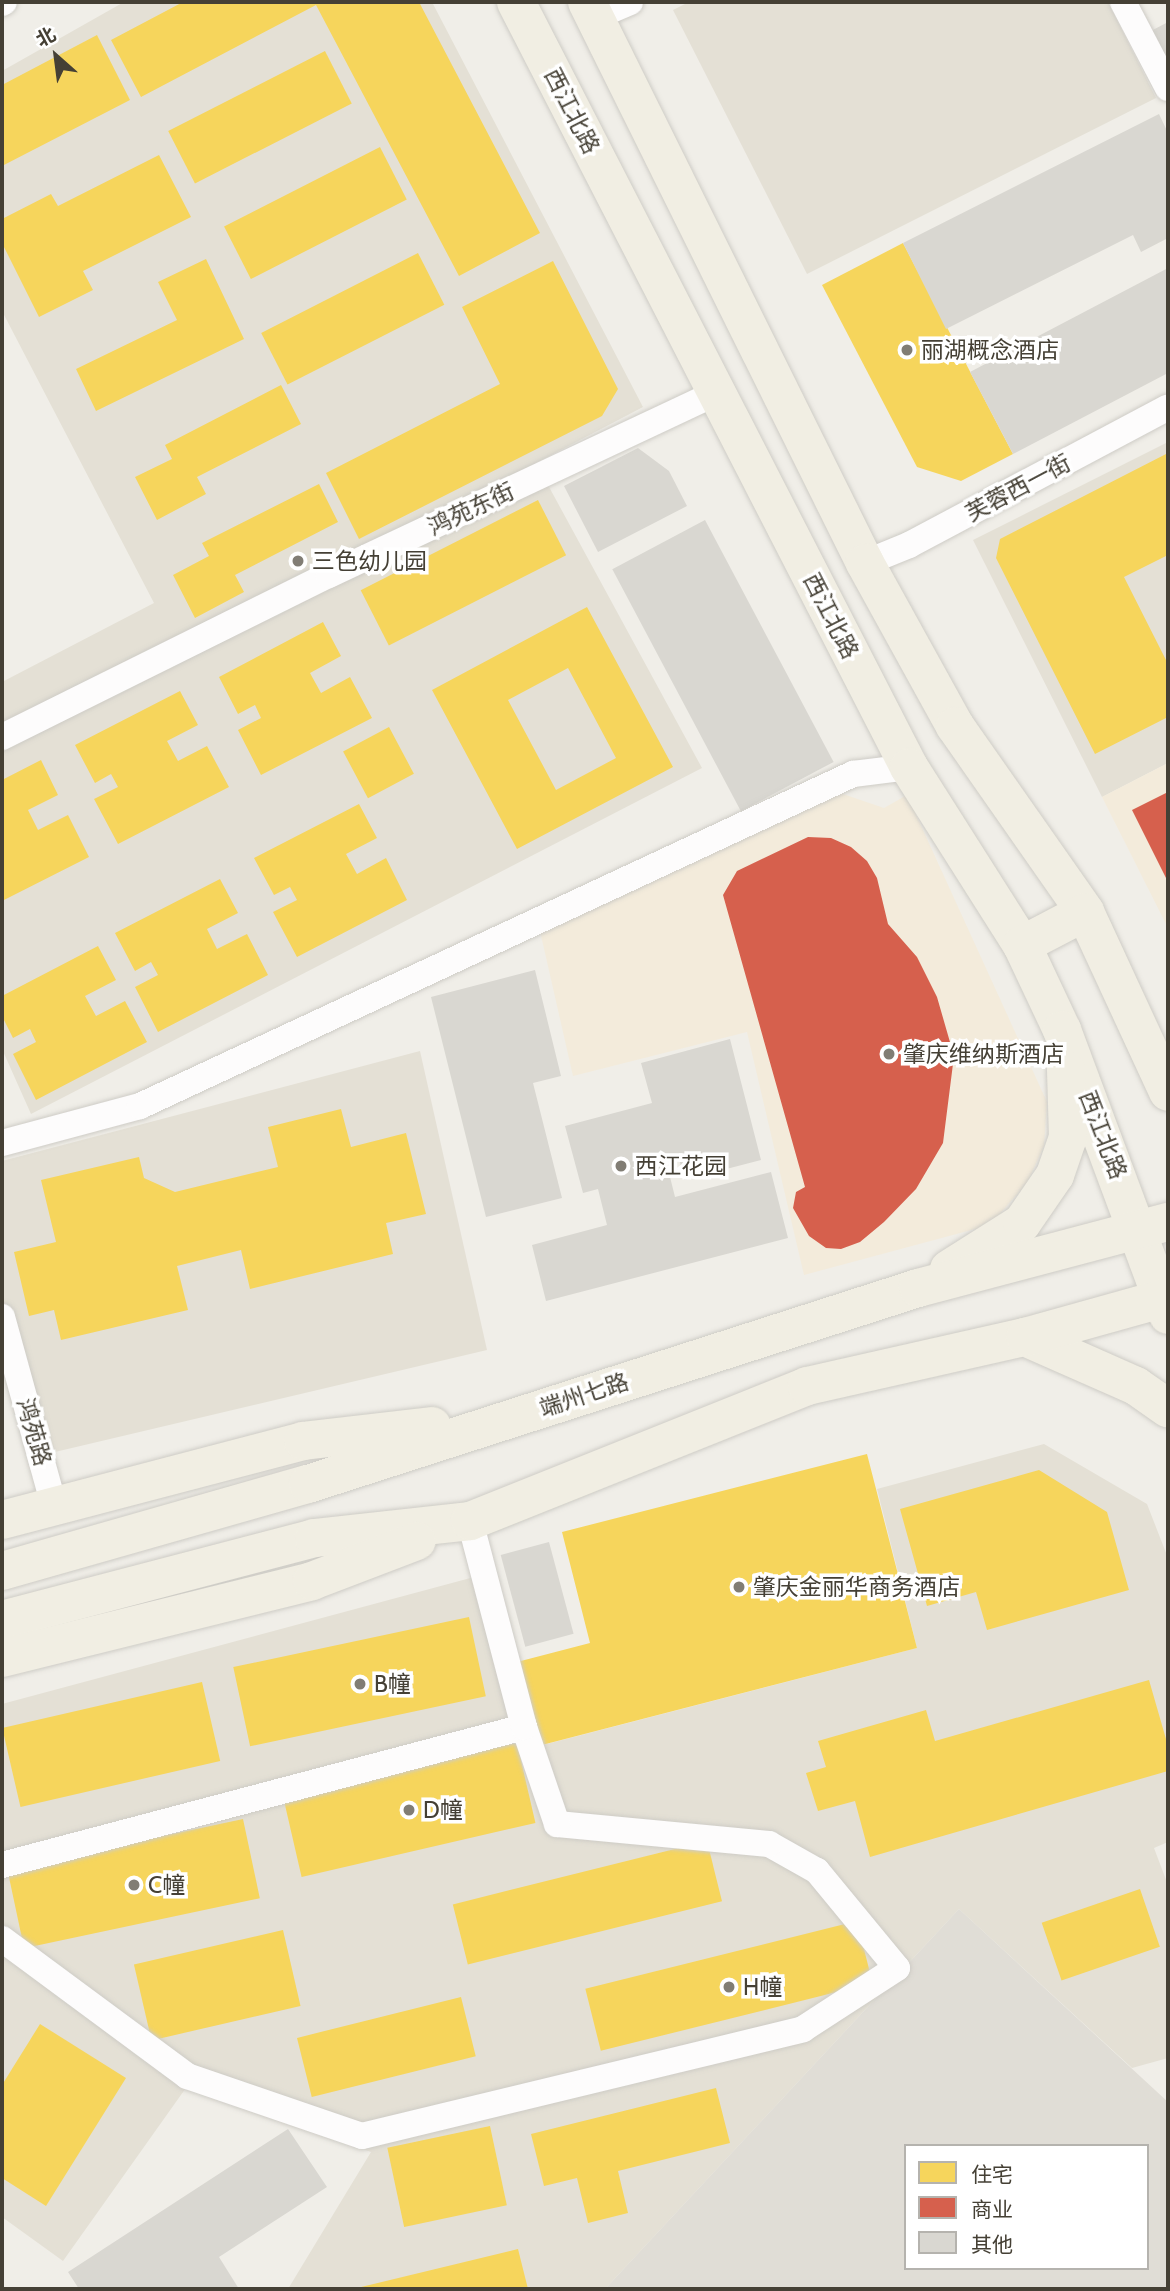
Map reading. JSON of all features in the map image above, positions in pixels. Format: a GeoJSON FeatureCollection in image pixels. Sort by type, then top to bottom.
{"type":"FeatureCollection","features":[{"type":"Feature","properties":{"kind":"main road","name":"西江北路"},"geometry":{"type":"LineString","coordinates":[[516,2],[909,767],[1023,945],[1154,1226],[1166,1304]]}},
{"type":"Feature","properties":{"kind":"main road"},"geometry":{"type":"LineString","coordinates":[[591,9],[865,563],[955,726],[1085,912],[1116,973],[1168,1092]]}},
{"type":"Feature","properties":{"kind":"main road"},"geometry":{"type":"LineString","coordinates":[[1023,945],[1085,912]]}},
{"type":"Feature","properties":{"kind":"main road"},"geometry":{"type":"LineString","coordinates":[[1116,973],[1168,1037]]}},
{"type":"Feature","properties":{"kind":"main road"},"geometry":{"type":"LineString","coordinates":[[918,1288],[1022,1223],[1055,1175],[1068,1138],[1062,1030]]}},
{"type":"Feature","properties":{"kind":"main road","name":"端州七路"},"geometry":{"type":"LineString","coordinates":[[2,1571],[308,1484],[918,1288],[1154,1226]]}},
{"type":"Feature","properties":{"kind":"main road"},"geometry":{"type":"LineString","coordinates":[[2,1658],[312,1581],[807,1386],[1166,1304]]}},
{"type":"Feature","properties":{"kind":"main road"},"geometry":{"type":"LineString","coordinates":[[1025,1336],[1136,1386],[1168,1408]]}},
{"type":"Feature","properties":{"kind":"main road"},"geometry":{"type":"LineString","coordinates":[[2,1520],[303,1441],[518,1416]]}},
{"type":"Feature","properties":{"kind":"main road"},"geometry":{"type":"LineString","coordinates":[[2,1620],[314,1538],[470,1521]]}},
{"type":"Feature","properties":{"kind":"street"},"geometry":{"type":"LineString","coordinates":[[591,9],[630,2]]}},
{"type":"Feature","properties":{"kind":"street"},"geometry":{"type":"LineString","coordinates":[[1123,2],[1168,88]]}},
{"type":"Feature","properties":{"kind":"street","name":"鸿苑东街"},"geometry":{"type":"LineString","coordinates":[[2,737],[329,575],[715,393]]}},
{"type":"Feature","properties":{"kind":"street","name":"芙蓉西一街"},"geometry":{"type":"LineString","coordinates":[[865,563],[909,545],[1168,407]]}},
{"type":"Feature","properties":{"kind":"street"},"geometry":{"type":"LineString","coordinates":[[2,1143],[140,1106],[853,774],[909,767]]}},
{"type":"Feature","properties":{"kind":"street","name":"鸿苑路"},"geometry":{"type":"LineString","coordinates":[[2,1317],[54,1506]]}},
{"type":"Feature","properties":{"kind":"street"},"geometry":{"type":"LineString","coordinates":[[2,1939],[187,2076],[362,2136],[803,2029],[897,1968],[817,1871],[769,1844],[557,1824],[524,1727],[470,1521]]}},
{"type":"Feature","properties":{"kind":"street"},"geometry":{"type":"LineString","coordinates":[[2,1865],[524,1727]]}},
{"type":"Feature","properties":{"kind":"shaded area"},"geometry":{"type":"Polygon","coordinates":[[[124,2],[432,2],[643,407],[536,463],[702,768],[31,1114],[2,1049],[2,682],[154,603],[2,311],[2,71],[124,2]]]}},
{"type":"Feature","properties":{"kind":"shaded area"},"geometry":{"type":"Polygon","coordinates":[[[689,2],[1108,2],[1156,98],[807,274],[673,10],[689,2]]]}},
{"type":"Feature","properties":{"kind":"shaded area"},"geometry":{"type":"Polygon","coordinates":[[[1168,442],[1168,763],[1102,797],[973,540],[1168,442]]]}},
{"type":"Feature","properties":{"kind":"shaded area"},"geometry":{"type":"Polygon","coordinates":[[[1168,763],[1168,928],[1102,797],[1168,763]]]}},
{"type":"Feature","properties":{"kind":"shaded area","name":"肇庆维纳斯酒店"},"geometry":{"type":"Polygon","coordinates":[[[837,792],[884,808],[907,795],[1047,1102],[1044,1146],[1027,1183],[990,1225],[804,1275],[747,1032],[573,1076],[540,931],[837,792]]]}},
{"type":"Feature","properties":{"kind":"shaded area"},"geometry":{"type":"Polygon","coordinates":[[[420,1051],[487,1350],[38,1456],[2,1322],[2,1161],[420,1051]]]}},
{"type":"Feature","properties":{"kind":"shaded area"},"geometry":{"type":"Polygon","coordinates":[[[1044,1444],[1147,1504],[1168,1558],[1168,1842],[1154,1848],[1168,1885],[1168,2058],[1132,2068],[959,1909],[605,2289],[288,2289],[371,2152],[188,2085],[63,2261],[2,2217],[2,1704],[489,1573],[539,1746],[917,1648],[877,1489],[1044,1444]]]}},
{"type":"Feature","properties":{"kind":"shaded area"},"geometry":{"type":"Polygon","coordinates":[[[959,1909],[1168,2102],[1168,2289],[605,2289],[959,1909]]]}},
{"type":"Feature","properties":{"kind":"building: 住宅"},"geometry":{"type":"Polygon","coordinates":[[[183,2],[419,2],[540,233],[459,276],[316,5],[141,97],[111,40],[183,2]]]}},
{"type":"Feature","properties":{"kind":"building: 住宅"},"geometry":{"type":"Polygon","coordinates":[[[97,35],[130,100],[2,166],[2,85],[97,35]]]}},
{"type":"Feature","properties":{"kind":"building: 住宅"},"geometry":{"type":"Polygon","coordinates":[[[325,51],[352,104],[195,183],[168,131],[325,51]]]}},
{"type":"Feature","properties":{"kind":"building: 住宅"},"geometry":{"type":"Polygon","coordinates":[[[380,147],[407,200],[251,279],[224,226],[380,147]]]}},
{"type":"Feature","properties":{"kind":"building: 住宅"},"geometry":{"type":"Polygon","coordinates":[[[159,155],[191,217],[83,271],[93,290],[39,317],[2,243],[2,219],[51,194],[58,206],[159,155]]]}},
{"type":"Feature","properties":{"kind":"building: 住宅","name":"丽湖概念酒店"},"geometry":{"type":"Polygon","coordinates":[[[903,243],[1013,454],[961,481],[917,467],[822,285],[903,243]]]}},
{"type":"Feature","properties":{"kind":"building: 住宅"},"geometry":{"type":"Polygon","coordinates":[[[418,253],[444,305],[288,385],[261,333],[418,253]]]}},
{"type":"Feature","properties":{"kind":"building: 住宅"},"geometry":{"type":"Polygon","coordinates":[[[206,259],[244,339],[96,411],[76,369],[177,320],[158,282],[206,259]]]}},
{"type":"Feature","properties":{"kind":"building: 住宅"},"geometry":{"type":"Polygon","coordinates":[[[553,261],[618,389],[602,416],[359,539],[326,473],[500,384],[462,307],[553,261]]]}},
{"type":"Feature","properties":{"kind":"building: 住宅"},"geometry":{"type":"Polygon","coordinates":[[[281,385],[301,424],[197,477],[206,494],[157,520],[135,477],[172,459],[165,445],[281,385]]]}},
{"type":"Feature","properties":{"kind":"building: 住宅"},"geometry":{"type":"Polygon","coordinates":[[[1168,453],[1168,555],[1124,577],[1168,664],[1168,717],[1095,754],[996,558],[1000,539],[1168,453]]]}},
{"type":"Feature","properties":{"kind":"building: 住宅"},"geometry":{"type":"Polygon","coordinates":[[[319,484],[338,522],[235,575],[244,592],[195,618],[173,575],[209,556],[202,543],[319,484]]]}},
{"type":"Feature","properties":{"kind":"building: 住宅"},"geometry":{"type":"Polygon","coordinates":[[[538,500],[566,555],[389,646],[361,590],[538,500]]]}},
{"type":"Feature","properties":{"kind":"building: 住宅"},"geometry":{"type":"Polygon","coordinates":[[[587,607],[673,767],[517,849],[432,690],[587,607]],[[568,668],[508,700],[556,790],[616,758],[568,668]]]}},
{"type":"Feature","properties":{"kind":"building: 住宅"},"geometry":{"type":"Polygon","coordinates":[[[323,622],[341,656],[310,673],[321,693],[350,677],[372,718],[261,775],[238,730],[261,718],[255,705],[238,714],[219,677],[323,622]]]}},
{"type":"Feature","properties":{"kind":"building: 住宅"},"geometry":{"type":"Polygon","coordinates":[[[180,691],[198,725],[167,741],[178,761],[207,746],[229,787],[118,844],[94,799],[118,787],[111,774],[95,783],[75,745],[180,691]]]}},
{"type":"Feature","properties":{"kind":"building: 住宅"},"geometry":{"type":"Polygon","coordinates":[[[389,727],[414,774],[368,798],[343,751],[389,727]]]}},
{"type":"Feature","properties":{"kind":"building: 住宅"},"geometry":{"type":"Polygon","coordinates":[[[41,760],[58,795],[28,810],[38,830],[68,815],[89,857],[2,901],[2,780],[41,760]]]}},
{"type":"Feature","properties":{"kind":"building: 住宅"},"geometry":{"type":"Polygon","coordinates":[[[359,804],[377,838],[346,854],[357,874],[386,858],[407,900],[297,957],[273,912],[297,900],[290,887],[274,895],[254,858],[359,804]]]}},
{"type":"Feature","properties":{"kind":"building: 住宅"},"geometry":{"type":"Polygon","coordinates":[[[220,879],[238,913],[207,929],[217,949],[247,934],[268,975],[158,1032],[135,987],[158,975],[151,962],[135,971],[115,933],[220,879]]]}},
{"type":"Feature","properties":{"kind":"building: 住宅"},"geometry":{"type":"Polygon","coordinates":[[[98,946],[116,980],[85,996],[96,1016],[125,1001],[147,1042],[36,1100],[13,1054],[36,1042],[30,1029],[13,1038],[2,1016],[2,996],[98,946]]]}},
{"type":"Feature","properties":{"kind":"building: 住宅"},"geometry":{"type":"Polygon","coordinates":[[[341,1109],[351,1147],[406,1133],[426,1214],[386,1223],[393,1254],[250,1289],[241,1250],[177,1266],[188,1310],[61,1340],[54,1310],[29,1316],[14,1252],[56,1242],[41,1180],[139,1157],[144,1178],[175,1192],[278,1167],[268,1127],[341,1109]]]}},
{"type":"Feature","properties":{"kind":"building: 住宅","name":"肇庆金丽华商务酒店"},"geometry":{"type":"Polygon","coordinates":[[[867,1454],[917,1648],[538,1746],[517,1662],[590,1643],[562,1532],[867,1454]]]}},
{"type":"Feature","properties":{"kind":"building: 住宅"},"geometry":{"type":"Polygon","coordinates":[[[1039,1470],[1107,1512],[1129,1590],[987,1630],[976,1592],[927,1606],[900,1509],[1039,1470]]]}},
{"type":"Feature","properties":{"kind":"building: 住宅","name":"B幢"},"geometry":{"type":"Polygon","coordinates":[[[469,1617],[486,1696],[250,1746],[233,1667],[469,1617]]]}},
{"type":"Feature","properties":{"kind":"building: 住宅"},"geometry":{"type":"Polygon","coordinates":[[[1149,1680],[1168,1746],[1168,1771],[870,1857],[855,1801],[818,1811],[806,1773],[826,1767],[818,1741],[926,1710],[935,1741],[1149,1680]]]}},
{"type":"Feature","properties":{"kind":"building: 住宅"},"geometry":{"type":"Polygon","coordinates":[[[202,1682],[220,1761],[20,1807],[2,1728],[202,1682]]]}},
{"type":"Feature","properties":{"kind":"building: 住宅","name":"D幢"},"geometry":{"type":"Polygon","coordinates":[[[517,1743],[535,1823],[302,1877],[283,1797],[517,1743]]]}},
{"type":"Feature","properties":{"kind":"building: 住宅","name":"C幢"},"geometry":{"type":"Polygon","coordinates":[[[243,1819],[260,1898],[24,1948],[7,1869],[243,1819]]]}},
{"type":"Feature","properties":{"kind":"building: 住宅"},"geometry":{"type":"Polygon","coordinates":[[[707,1841],[722,1901],[468,1965],[453,1904],[707,1841]]]}},
{"type":"Feature","properties":{"kind":"building: 住宅"},"geometry":{"type":"Polygon","coordinates":[[[1140,1889],[1160,1947],[1062,1981],[1042,1923],[1140,1889]]]}},
{"type":"Feature","properties":{"kind":"building: 住宅","name":"H幢"},"geometry":{"type":"Polygon","coordinates":[[[857,1921],[872,1983],[601,2051],[585,1989],[857,1921]]]}},
{"type":"Feature","properties":{"kind":"building: 住宅"},"geometry":{"type":"Polygon","coordinates":[[[283,1930],[301,2006],[151,2040],[134,1964],[283,1930]]]}},
{"type":"Feature","properties":{"kind":"building: 住宅"},"geometry":{"type":"Polygon","coordinates":[[[461,1997],[476,2056],[312,2097],[297,2038],[461,1997]]]}},
{"type":"Feature","properties":{"kind":"building: 住宅"},"geometry":{"type":"Polygon","coordinates":[[[40,2024],[126,2078],[46,2206],[2,2178],[2,2085],[40,2024]]]}},
{"type":"Feature","properties":{"kind":"building: 住宅"},"geometry":{"type":"Polygon","coordinates":[[[716,2088],[730,2143],[618,2171],[628,2213],[588,2223],[577,2178],[544,2186],[531,2134],[716,2088]]]}},
{"type":"Feature","properties":{"kind":"building: 住宅"},"geometry":{"type":"Polygon","coordinates":[[[490,2126],[507,2205],[404,2227],[387,2148],[490,2126]]]}},
{"type":"Feature","properties":{"kind":"building: 住宅"},"geometry":{"type":"Polygon","coordinates":[[[518,2249],[528,2289],[357,2289],[357,2288],[518,2249]]]}},
{"type":"Feature","properties":{"kind":"building: 商业"},"geometry":{"type":"Polygon","coordinates":[[[1168,792],[1168,882],[1132,810],[1168,792]]]}},
{"type":"Feature","properties":{"kind":"building: 商业","name":"肇庆维纳斯酒店"},"geometry":{"type":"Polygon","coordinates":[[[808,837],[831,838],[851,847],[867,861],[877,878],[888,924],[917,957],[937,997],[954,1056],[943,1143],[916,1189],[860,1242],[841,1249],[826,1248],[809,1236],[793,1208],[796,1192],[805,1187],[723,895],[737,871],[808,837]]]}},
{"type":"Feature","properties":{"kind":"building: 其他"},"geometry":{"type":"Polygon","coordinates":[[[1168,22],[1168,64],[1151,31],[1168,22]]]}},
{"type":"Feature","properties":{"kind":"building: 其他"},"geometry":{"type":"Polygon","coordinates":[[[1159,114],[1168,133],[1168,238],[1141,252],[1133,235],[946,329],[903,243],[1159,114]]]}},
{"type":"Feature","properties":{"kind":"building: 其他"},"geometry":{"type":"Polygon","coordinates":[[[1168,268],[1168,373],[1013,454],[970,372],[1168,268]]]}},
{"type":"Feature","properties":{"kind":"building: 其他"},"geometry":{"type":"Polygon","coordinates":[[[638,448],[669,471],[687,506],[598,552],[564,486],[638,448]]]}},
{"type":"Feature","properties":{"kind":"building: 其他"},"geometry":{"type":"Polygon","coordinates":[[[705,520],[834,762],[741,811],[612,569],[705,520]]]}},
{"type":"Feature","properties":{"kind":"building: 其他"},"geometry":{"type":"Polygon","coordinates":[[[535,970],[561,1076],[533,1083],[562,1198],[486,1217],[431,997],[535,970]]]}},
{"type":"Feature","properties":{"kind":"building: 其他","name":"西江花园"},"geometry":{"type":"Polygon","coordinates":[[[730,1039],[761,1160],[684,1180],[678,1154],[665,1157],[675,1197],[771,1172],[788,1238],[546,1301],[532,1245],[607,1225],[598,1189],[583,1193],[565,1126],[652,1103],[641,1063],[730,1039]]]}},
{"type":"Feature","properties":{"kind":"building: 其他"},"geometry":{"type":"Polygon","coordinates":[[[549,1542],[574,1634],[525,1647],[501,1555],[549,1542]]]}},
{"type":"Feature","properties":{"kind":"building: 其他"},"geometry":{"type":"Polygon","coordinates":[[[288,2129],[327,2187],[219,2257],[239,2289],[79,2289],[68,2272],[288,2129]]]}},
{"type":"Feature","properties":{"kind":"place","name":"丽湖概念酒店"},"geometry":{"type":"Point","coordinates":[907,350]}},
{"type":"Feature","properties":{"kind":"place","name":"三色幼儿园"},"geometry":{"type":"Point","coordinates":[298,561]}},
{"type":"Feature","properties":{"kind":"place","name":"肇庆维纳斯酒店"},"geometry":{"type":"Point","coordinates":[889,1054]}},
{"type":"Feature","properties":{"kind":"place","name":"西江花园"},"geometry":{"type":"Point","coordinates":[621,1166]}},
{"type":"Feature","properties":{"kind":"place","name":"肇庆金丽华商务酒店"},"geometry":{"type":"Point","coordinates":[739,1587]}},
{"type":"Feature","properties":{"kind":"place","name":"B幢"},"geometry":{"type":"Point","coordinates":[360,1684]}},
{"type":"Feature","properties":{"kind":"place","name":"D幢"},"geometry":{"type":"Point","coordinates":[409,1810]}},
{"type":"Feature","properties":{"kind":"place","name":"C幢"},"geometry":{"type":"Point","coordinates":[134,1885]}},
{"type":"Feature","properties":{"kind":"place","name":"H幢"},"geometry":{"type":"Point","coordinates":[729,1987]}}]}
